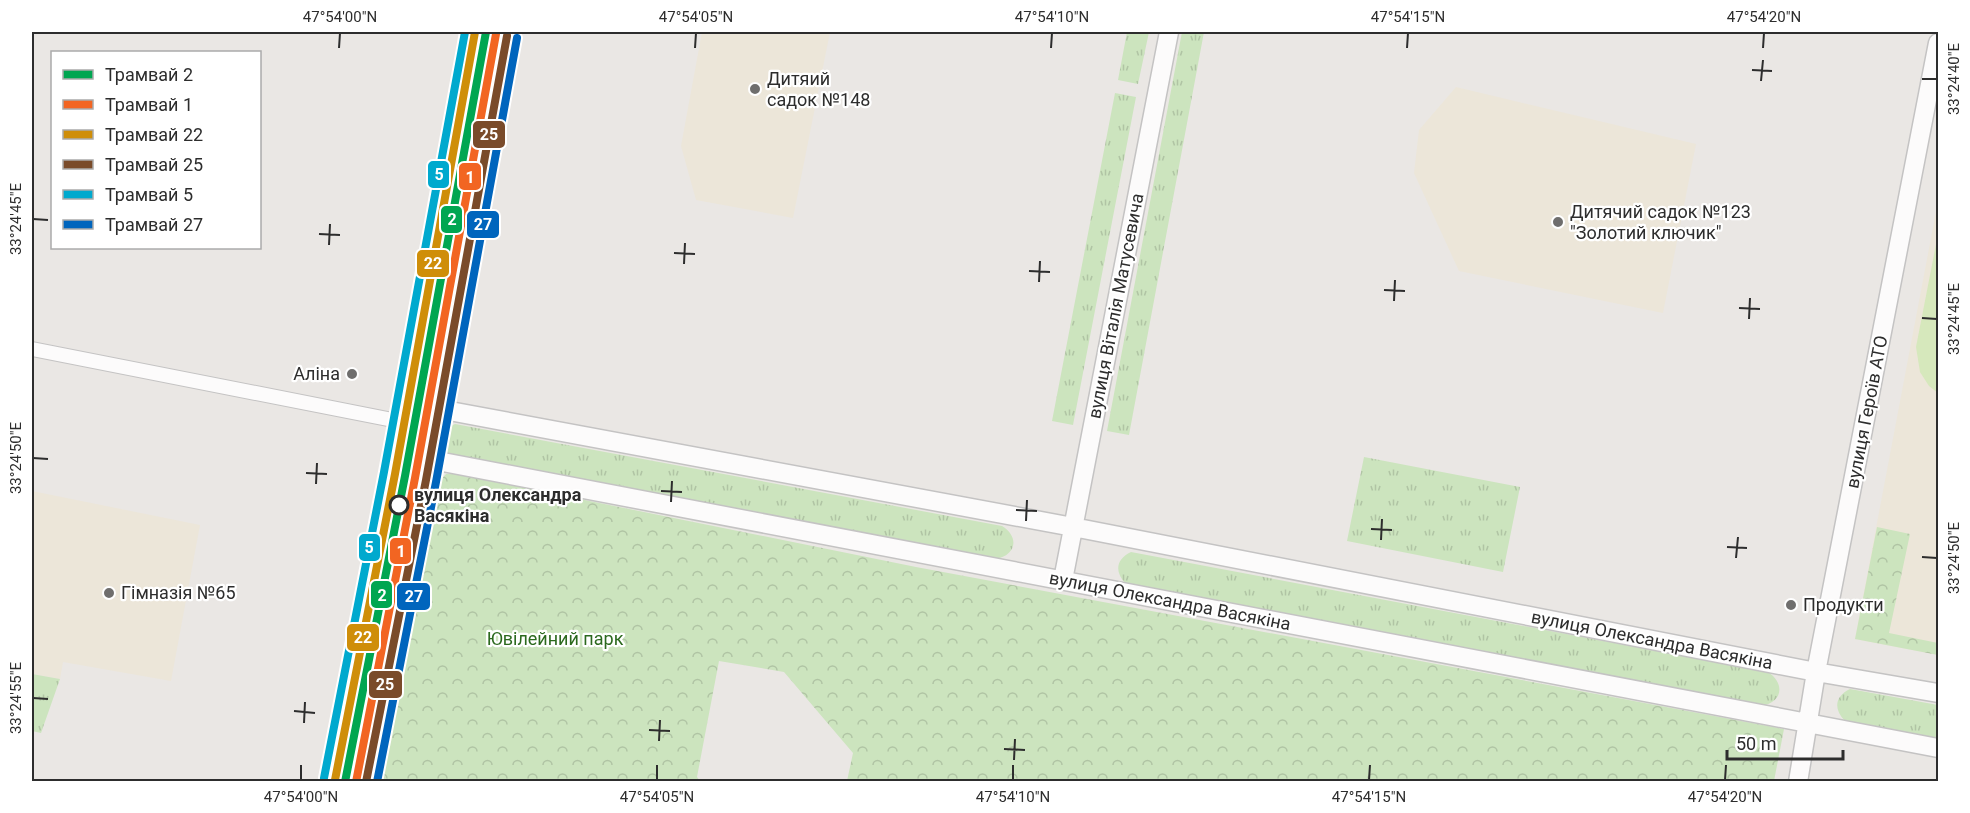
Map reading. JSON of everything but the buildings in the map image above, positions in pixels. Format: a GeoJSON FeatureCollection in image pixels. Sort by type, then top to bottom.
{"type":"FeatureCollection","features":[{"type":"Feature","properties":{"kind":"main road"},"geometry":{"type":"LineString","coordinates":[[338,782],[412,404],[479,32]]}},
{"type":"Feature","properties":{"kind":"main road"},"geometry":{"type":"LineString","coordinates":[[364,782],[503,32]]}},
{"type":"Feature","properties":{"kind":"street","name":"вулиця Віталія Матусевича"},"geometry":{"type":"LineString","coordinates":[[1063,580],[1169,32]]}},
{"type":"Feature","properties":{"kind":"street","name":"вулиця Героїв АТО"},"geometry":{"type":"LineString","coordinates":[[1798,782],[1816,672],[1938,43]]}},
{"type":"Feature","properties":{"kind":"street"},"geometry":{"type":"LineString","coordinates":[[32,350],[408,423]]}},
{"type":"Feature","properties":{"kind":"street","name":"вулиця Олександра Васякіна"},"geometry":{"type":"LineString","coordinates":[[412,404],[1073,527],[1816,672],[1938,693]]}},
{"type":"Feature","properties":{"kind":"street","name":"вулиця Олександра Васякіна"},"geometry":{"type":"LineString","coordinates":[[401,454],[1938,748]]}},
{"type":"Feature","properties":{"kind":"shaded area","name":"Дитяий садок №148"},"geometry":{"type":"Polygon","coordinates":[[[702,32],[830,32],[793,218],[696,200],[681,146],[702,32]]]}},
{"type":"Feature","properties":{"kind":"shaded area","name":"Дитячий садок №123 \"Золотий ключик\""},"geometry":{"type":"Polygon","coordinates":[[[1456,87],[1696,144],[1663,313],[1459,271],[1414,173],[1419,130],[1456,87]]]}},
{"type":"Feature","properties":{"kind":"shaded area"},"geometry":{"type":"Polygon","coordinates":[[[1938,201],[1938,655],[1855,639],[1938,201]]]}},
{"type":"Feature","properties":{"kind":"shaded area","name":"Гімназія №65"},"geometry":{"type":"Polygon","coordinates":[[[32,491],[200,525],[171,681],[63,662],[60,679],[32,674],[32,491]]]}},
{"type":"Feature","properties":{"kind":"green space"},"geometry":{"type":"Polygon","coordinates":[[[1127,32],[1149,32],[1138,84],[1118,80],[1127,32]]]}},
{"type":"Feature","properties":{"kind":"green space"},"geometry":{"type":"Polygon","coordinates":[[[1182,32],[1204,32],[1129,435],[1107,431],[1182,32]]]}},
{"type":"Feature","properties":{"kind":"green space"},"geometry":{"type":"Polygon","coordinates":[[[1115,93],[1136,97],[1073,425],[1052,421],[1115,93]]]}},
{"type":"Feature","properties":{"kind":"green space"},"geometry":{"type":"Polygon","coordinates":[[[1938,234],[1938,393],[1929,386],[1920,372],[1916,347],[1938,234]]]}},
{"type":"Feature","properties":{"kind":"green space"},"geometry":{"type":"Polygon","coordinates":[[[455,424],[1002,526],[1011,535],[1013,546],[1007,554],[995,559],[449,456],[443,447],[442,438],[446,430],[455,424]]]}},
{"type":"Feature","properties":{"kind":"green space"},"geometry":{"type":"Polygon","coordinates":[[[1364,457],[1520,487],[1503,572],[1347,541],[1364,457]]]}},
{"type":"Feature","properties":{"kind":"green space","name":"Ювілейний парк"},"geometry":{"type":"Polygon","coordinates":[[[446,474],[456,474],[916,567],[1784,729],[1774,781],[847,781],[853,753],[784,672],[719,661],[697,777],[700,781],[382,782],[434,494],[438,483],[446,474]]]}},
{"type":"Feature","properties":{"kind":"green space"},"geometry":{"type":"Polygon","coordinates":[[[1877,527],[1910,534],[1889,633],[1938,643],[1938,655],[1855,639],[1877,527]]]}},
{"type":"Feature","properties":{"kind":"green space"},"geometry":{"type":"Polygon","coordinates":[[[1131,552],[1768,672],[1777,682],[1779,692],[1773,701],[1761,706],[1126,584],[1120,575],[1118,566],[1122,558],[1131,552]]]}},
{"type":"Feature","properties":{"kind":"green space"},"geometry":{"type":"Polygon","coordinates":[[[32,674],[60,679],[41,733],[32,731],[32,674]]]}},
{"type":"Feature","properties":{"kind":"green space"},"geometry":{"type":"Polygon","coordinates":[[[1850,689],[1938,705],[1938,740],[1845,721],[1839,712],[1837,703],[1841,695],[1850,689]]]}},
{"type":"Feature","properties":{"kind":"tram line","name":"5"},"geometry":{"type":"LineString","coordinates":[[324,778],[384,472],[465,32]]}},
{"type":"Feature","properties":{"kind":"tram line","name":"22"},"geometry":{"type":"LineString","coordinates":[[335,780],[395,474],[475,32]]}},
{"type":"Feature","properties":{"kind":"tram line","name":"2"},"geometry":{"type":"LineString","coordinates":[[345,782],[405,476],[486,32]]}},
{"type":"Feature","properties":{"kind":"tram line","name":"1"},"geometry":{"type":"LineString","coordinates":[[356,782],[415,478],[496,34]]}},
{"type":"Feature","properties":{"kind":"tram line","name":"25"},"geometry":{"type":"LineString","coordinates":[[366,782],[426,480],[507,36]]}},
{"type":"Feature","properties":{"kind":"tram line","name":"27"},"geometry":{"type":"LineString","coordinates":[[377,782],[436,482],[517,38]]}},
{"type":"Feature","properties":{"kind":"place","name":"Дитяий садок №148"},"geometry":{"type":"Point","coordinates":[755,89]}},
{"type":"Feature","properties":{"kind":"place","name":"Дитячий садок №123 \"Золотий ключик\""},"geometry":{"type":"Point","coordinates":[1558,222]}},
{"type":"Feature","properties":{"kind":"place","name":"Аліна"},"geometry":{"type":"Point","coordinates":[352,374]}},
{"type":"Feature","properties":{"kind":"place","name":"вулиця Олександра Васякіна"},"geometry":{"type":"Point","coordinates":[399,505]}},
{"type":"Feature","properties":{"kind":"place","name":"Гімназія №65"},"geometry":{"type":"Point","coordinates":[109,593]}},
{"type":"Feature","properties":{"kind":"place","name":"Продукти"},"geometry":{"type":"Point","coordinates":[1791,605]}}]}
